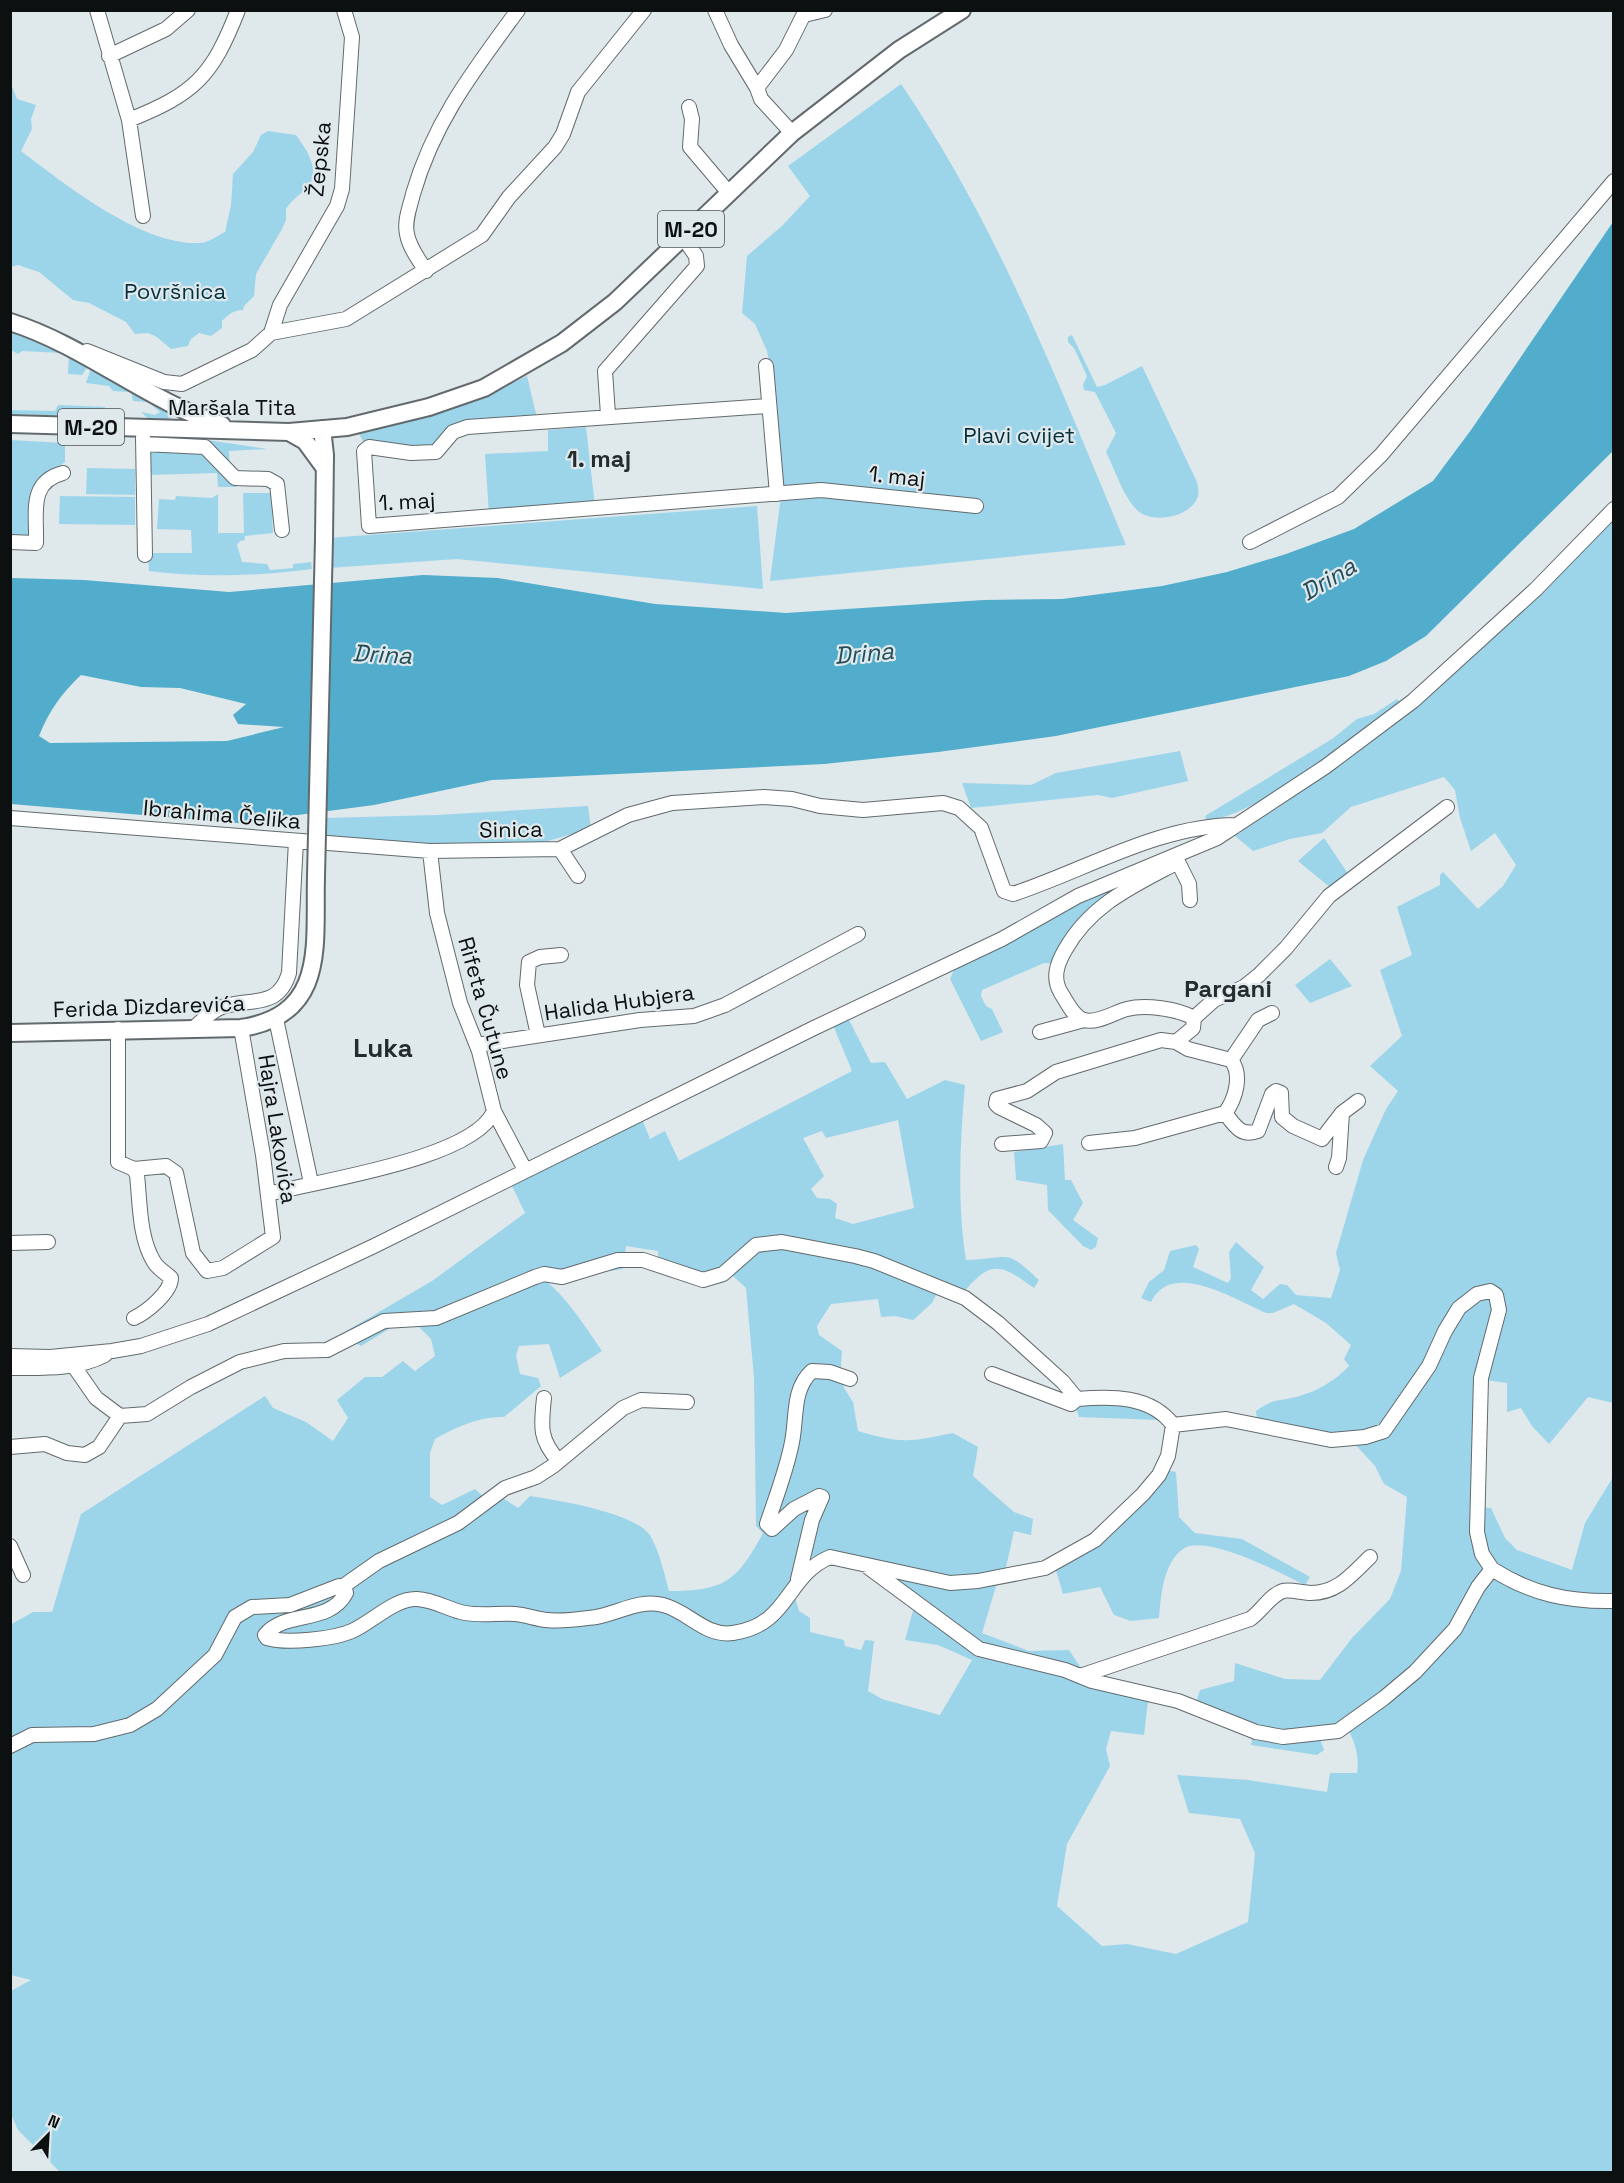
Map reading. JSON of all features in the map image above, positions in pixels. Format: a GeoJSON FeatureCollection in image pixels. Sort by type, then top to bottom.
{"type":"FeatureCollection","features":[{"type":"Feature","properties":{"kind":"main road","name":"M-20"},"geometry":{"type":"LineString","coordinates":[[322,429],[347,427],[452,400],[509,376],[562,343],[615,302],[792,134],[899,50],[962,10]]}},
{"type":"Feature","properties":{"kind":"main road"},"geometry":{"type":"LineString","coordinates":[[10,322],[76,350],[196,416],[240,431]]}},
{"type":"Feature","properties":{"kind":"main road"},"geometry":{"type":"LineString","coordinates":[[165,401],[177,415],[177,423],[171,430]]}},
{"type":"Feature","properties":{"kind":"main road","name":"Maršala Tita"},"geometry":{"type":"LineString","coordinates":[[10,424],[143,436],[171,430],[289,432],[322,429]]}},
{"type":"Feature","properties":{"kind":"main road"},"geometry":{"type":"LineString","coordinates":[[289,432],[305,441],[325,461],[347,427]]}},
{"type":"Feature","properties":{"kind":"main road","name":"Ferida Dizdarevića"},"geometry":{"type":"LineString","coordinates":[[10,1033],[195,1027],[241,1028],[276,1018],[297,1000],[311,975],[316,876],[324,539],[325,461],[322,429]]}},
{"type":"Feature","properties":{"kind":"street"},"geometry":{"type":"LineString","coordinates":[[97,10],[129,120],[143,216]]}},
{"type":"Feature","properties":{"kind":"street"},"geometry":{"type":"LineString","coordinates":[[109,56],[166,29],[188,10]]}},
{"type":"Feature","properties":{"kind":"street"},"geometry":{"type":"LineString","coordinates":[[129,120],[169,103],[199,82],[210,69],[238,10]]}},
{"type":"Feature","properties":{"kind":"street","name":"Žepska"},"geometry":{"type":"LineString","coordinates":[[271,333],[280,305],[337,206],[342,189],[352,37],[344,10]]}},
{"type":"Feature","properties":{"kind":"street"},"geometry":{"type":"LineString","coordinates":[[426,271],[407,235],[406,218],[420,170],[445,113],[483,55],[518,10]]}},
{"type":"Feature","properties":{"kind":"street"},"geometry":{"type":"LineString","coordinates":[[76,350],[99,355],[164,382],[182,384],[252,350],[271,333],[346,319],[482,236],[519,185],[555,147],[563,134],[578,92],[644,10]]}},
{"type":"Feature","properties":{"kind":"street"},"geometry":{"type":"LineString","coordinates":[[715,10],[730,45],[762,99],[792,134]]}},
{"type":"Feature","properties":{"kind":"street"},"geometry":{"type":"LineString","coordinates":[[757,88],[786,50],[805,13],[825,10]]}},
{"type":"Feature","properties":{"kind":"street"},"geometry":{"type":"LineString","coordinates":[[689,106],[692,119],[690,147],[729,193]]}},
{"type":"Feature","properties":{"kind":"street"},"geometry":{"type":"LineString","coordinates":[[1250,542],[1338,497],[1374,462],[1614,181]]}},
{"type":"Feature","properties":{"kind":"street"},"geometry":{"type":"LineString","coordinates":[[608,415],[604,371],[697,267],[696,256],[683,237]]}},
{"type":"Feature","properties":{"kind":"street"},"geometry":{"type":"LineString","coordinates":[[766,366],[777,494]]}},
{"type":"Feature","properties":{"kind":"street","name":"1. maj"},"geometry":{"type":"LineString","coordinates":[[769,406],[608,415],[467,427],[453,432],[436,452],[369,447],[364,451],[369,526],[821,490],[976,506]]}},
{"type":"Feature","properties":{"kind":"street"},"geometry":{"type":"LineString","coordinates":[[143,436],[145,555]]}},
{"type":"Feature","properties":{"kind":"street","name":"Maršala Tita"},"geometry":{"type":"LineString","coordinates":[[143,436],[205,447],[235,478],[268,480],[277,484],[282,530]]}},
{"type":"Feature","properties":{"kind":"street"},"geometry":{"type":"LineString","coordinates":[[10,542],[36,543],[38,489],[50,476],[63,473]]}},
{"type":"Feature","properties":{"kind":"street"},"geometry":{"type":"LineString","coordinates":[[1084,1020],[1075,1015],[1059,989],[1056,975],[1057,965],[1078,928],[1105,902],[1176,859],[1240,825],[1326,767],[1413,701],[1536,589],[1614,509]]}},
{"type":"Feature","properties":{"kind":"street"},"geometry":{"type":"LineString","coordinates":[[560,849],[628,815],[672,803],[764,797],[863,810],[944,803],[959,808],[981,828],[1004,891],[1013,894],[1086,865],[1191,829],[1240,825]]}},
{"type":"Feature","properties":{"kind":"street"},"geometry":{"type":"LineString","coordinates":[[1176,1042],[1193,1028],[1194,1018],[1214,1000],[1244,987],[1259,975],[1286,948],[1329,896],[1447,807]]}},
{"type":"Feature","properties":{"kind":"street","name":"Ibrahima Čelika"},"geometry":{"type":"LineString","coordinates":[[10,819],[430,851]]}},
{"type":"Feature","properties":{"kind":"street"},"geometry":{"type":"LineString","coordinates":[[195,1027],[214,1010],[225,1006],[262,1002],[281,991],[287,982],[290,973],[296,841]]}},
{"type":"Feature","properties":{"kind":"street"},"geometry":{"type":"LineString","coordinates":[[295,870],[302,860],[324,844]]}},
{"type":"Feature","properties":{"kind":"street","name":"Sinica"},"geometry":{"type":"LineString","coordinates":[[430,851],[560,849],[578,876]]}},
{"type":"Feature","properties":{"kind":"street","name":"Rifeta Čutune"},"geometry":{"type":"LineString","coordinates":[[430,851],[438,913],[460,1003],[477,1045],[494,1112],[525,1170]]}},
{"type":"Feature","properties":{"kind":"street"},"geometry":{"type":"LineString","coordinates":[[1176,859],[1189,884],[1190,900]]}},
{"type":"Feature","properties":{"kind":"street"},"geometry":{"type":"LineString","coordinates":[[10,1356],[50,1357],[112,1351],[141,1346],[208,1324],[374,1246],[525,1170],[1002,939],[1078,896],[1176,859]]}},
{"type":"Feature","properties":{"kind":"street","name":"Halida Hubjera"},"geometry":{"type":"LineString","coordinates":[[477,1045],[640,1020],[694,1016],[725,1005],[858,934]]}},
{"type":"Feature","properties":{"kind":"street"},"geometry":{"type":"LineString","coordinates":[[538,1035],[527,985],[528,966],[532,959],[561,955]]}},
{"type":"Feature","properties":{"kind":"street"},"geometry":{"type":"LineString","coordinates":[[1040,1032],[1084,1020],[1096,1021],[1131,1008],[1166,1010],[1194,1018]]}},
{"type":"Feature","properties":{"kind":"street"},"geometry":{"type":"LineString","coordinates":[[1231,1060],[1258,1020],[1272,1013]]}},
{"type":"Feature","properties":{"kind":"street"},"geometry":{"type":"LineString","coordinates":[[276,1018],[311,1183]]}},
{"type":"Feature","properties":{"kind":"street","name":"Hajra Lakovića"},"geometry":{"type":"LineString","coordinates":[[134,1169],[166,1166],[176,1173],[193,1253],[207,1271],[223,1268],[273,1237],[241,1028]]}},
{"type":"Feature","properties":{"kind":"street"},"geometry":{"type":"LineString","coordinates":[[118,1029],[118,1162],[134,1169],[137,1174],[143,1227],[149,1253],[155,1265],[171,1278],[171,1286],[165,1294],[134,1318]]}},
{"type":"Feature","properties":{"kind":"street"},"geometry":{"type":"LineString","coordinates":[[1002,1144],[1041,1141],[1045,1133],[1036,1125],[999,1107],[996,1104],[997,1099],[1027,1091],[1056,1072],[1161,1040],[1176,1042],[1188,1048],[1231,1060]]}},
{"type":"Feature","properties":{"kind":"street"},"geometry":{"type":"LineString","coordinates":[[1089,1143],[1135,1138],[1225,1113],[1231,1104],[1238,1076],[1231,1060]]}},
{"type":"Feature","properties":{"kind":"street"},"geometry":{"type":"LineString","coordinates":[[1225,1113],[1243,1133],[1249,1135],[1258,1131],[1272,1095],[1278,1090],[1281,1093],[1282,1117],[1293,1126],[1322,1139],[1338,1162],[1342,1113]]}},
{"type":"Feature","properties":{"kind":"street"},"geometry":{"type":"LineString","coordinates":[[1322,1139],[1342,1113],[1358,1101]]}},
{"type":"Feature","properties":{"kind":"street"},"geometry":{"type":"LineString","coordinates":[[268,1194],[398,1165],[451,1147],[478,1130],[491,1119],[494,1112]]}},
{"type":"Feature","properties":{"kind":"street"},"geometry":{"type":"LineString","coordinates":[[10,1243],[48,1242]]}},
{"type":"Feature","properties":{"kind":"street"},"geometry":{"type":"LineString","coordinates":[[73,1365],[96,1398],[120,1416],[147,1414],[191,1387],[257,1357],[284,1351],[327,1350],[384,1321],[436,1318],[544,1274],[561,1277],[618,1260],[643,1260],[703,1280],[723,1274],[756,1245],[782,1242],[874,1261],[964,1298],[998,1323],[1063,1382],[1077,1399]]}},
{"type":"Feature","properties":{"kind":"street"},"geometry":{"type":"LineString","coordinates":[[1173,1425],[1227,1419],[1332,1440],[1365,1437],[1384,1431],[1429,1366],[1445,1331],[1459,1308],[1477,1294],[1490,1291],[1496,1296],[1499,1310],[1481,1378],[1477,1532],[1482,1554],[1492,1569],[1528,1587],[1580,1602],[1614,1601]]}},
{"type":"Feature","properties":{"kind":"street"},"geometry":{"type":"LineString","coordinates":[[10,1368],[47,1369],[91,1363],[112,1351]]}},
{"type":"Feature","properties":{"kind":"street"},"geometry":{"type":"LineString","coordinates":[[798,1580],[812,1520],[822,1497],[819,1496],[794,1509],[772,1529],[767,1524],[793,1441],[799,1391],[804,1378],[812,1371],[830,1372],[850,1379]]}},
{"type":"Feature","properties":{"kind":"street"},"geometry":{"type":"LineString","coordinates":[[342,1587],[346,1593],[330,1609],[276,1625],[265,1635],[277,1641],[350,1632],[392,1607],[414,1599],[435,1602],[463,1612],[486,1616],[517,1614],[554,1621],[599,1616],[648,1603],[665,1605],[709,1630],[732,1633],[751,1629],[770,1619],[785,1602],[798,1580],[811,1567],[830,1557],[950,1583],[978,1581],[1045,1568],[1082,1550],[1125,1514],[1159,1475],[1168,1456],[1173,1425],[1167,1416],[1140,1402],[1118,1397],[1077,1399],[1071,1404],[992,1374]]}},
{"type":"Feature","properties":{"kind":"street"},"geometry":{"type":"LineString","coordinates":[[544,1398],[543,1439],[547,1449],[559,1461]]}},
{"type":"Feature","properties":{"kind":"street"},"geometry":{"type":"LineString","coordinates":[[10,1746],[32,1736],[94,1734],[130,1725],[157,1709],[215,1655],[235,1617],[252,1607],[290,1605],[323,1591],[342,1587],[379,1561],[458,1523],[505,1488],[536,1477],[623,1408],[641,1400],[687,1402]]}},
{"type":"Feature","properties":{"kind":"street"},"geometry":{"type":"LineString","coordinates":[[10,1447],[45,1444],[67,1453],[85,1455],[99,1447],[120,1416]]}},
{"type":"Feature","properties":{"kind":"street"},"geometry":{"type":"LineString","coordinates":[[10,1546],[22,1575]]}},
{"type":"Feature","properties":{"kind":"street"},"geometry":{"type":"LineString","coordinates":[[1080,1676],[1251,1619],[1273,1596],[1284,1591],[1322,1593],[1335,1588],[1370,1557]]}},
{"type":"Feature","properties":{"kind":"street"},"geometry":{"type":"LineString","coordinates":[[864,1564],[979,1649],[1124,1689],[1178,1701],[1256,1732],[1283,1737],[1338,1731],[1350,1725],[1415,1672],[1455,1629],[1478,1587],[1492,1569]]}},
{"type":"Feature","properties":{"kind":"green space","name":"Površnica"},"geometry":{"type":"Polygon","coordinates":[[[11,84],[17,99],[36,105],[31,119],[32,129],[21,151],[106,211],[154,235],[178,241],[203,243],[225,232],[231,205],[233,174],[253,152],[261,135],[268,131],[296,135],[311,162],[313,176],[305,190],[286,209],[286,220],[282,229],[256,274],[254,296],[243,310],[229,315],[222,321],[222,328],[211,336],[199,333],[191,339],[188,346],[171,349],[157,337],[148,333],[135,334],[126,322],[89,303],[73,300],[39,272],[18,265],[11,267],[11,84]]]}},
{"type":"Feature","properties":{"kind":"green space","name":"Plavi cvijet"},"geometry":{"type":"Polygon","coordinates":[[[901,84],[936,138],[968,194],[1025,308],[1126,545],[770,581],[783,480],[774,389],[767,351],[755,324],[742,313],[747,256],[783,225],[810,196],[788,166],[901,84]]]}},
{"type":"Feature","properties":{"kind":"green space"},"geometry":{"type":"Polygon","coordinates":[[[10,328],[64,353],[22,351],[18,354],[11,350],[10,328]]]}},
{"type":"Feature","properties":{"kind":"green space"},"geometry":{"type":"Polygon","coordinates":[[[1072,335],[1097,387],[1142,366],[1197,482],[1198,496],[1188,509],[1171,516],[1152,517],[1137,510],[1128,498],[1106,452],[1116,433],[1095,392],[1084,390],[1083,385],[1087,376],[1074,348],[1068,342],[1068,337],[1072,335]]]}},
{"type":"Feature","properties":{"kind":"green space"},"geometry":{"type":"Polygon","coordinates":[[[69,354],[89,365],[82,375],[68,374],[69,354]]]}},
{"type":"Feature","properties":{"kind":"green space"},"geometry":{"type":"Polygon","coordinates":[[[91,368],[166,407],[172,417],[155,425],[141,412],[155,415],[160,412],[148,402],[133,401],[131,392],[113,391],[109,386],[86,383],[91,368]]]}},
{"type":"Feature","properties":{"kind":"green space"},"geometry":{"type":"Polygon","coordinates":[[[527,376],[537,418],[463,424],[425,450],[363,441],[358,432],[465,401],[527,376]]]}},
{"type":"Feature","properties":{"kind":"green space"},"geometry":{"type":"Polygon","coordinates":[[[58,405],[105,407],[102,417],[11,414],[11,410],[55,411],[58,405]]]}},
{"type":"Feature","properties":{"kind":"green space"},"geometry":{"type":"Polygon","coordinates":[[[586,427],[595,506],[489,515],[485,454],[548,451],[548,430],[586,427]]]}},
{"type":"Feature","properties":{"kind":"green space"},"geometry":{"type":"Polygon","coordinates":[[[145,435],[207,440],[267,449],[229,451],[230,473],[207,444],[145,440],[145,435]]]}},
{"type":"Feature","properties":{"kind":"green space"},"geometry":{"type":"Polygon","coordinates":[[[10,440],[65,443],[65,462],[37,482],[33,536],[11,536],[10,440]]]}},
{"type":"Feature","properties":{"kind":"green space"},"geometry":{"type":"Polygon","coordinates":[[[147,449],[202,450],[237,487],[218,487],[217,473],[147,475],[147,449]]]}},
{"type":"Feature","properties":{"kind":"green space"},"geometry":{"type":"Polygon","coordinates":[[[87,468],[135,469],[135,495],[86,494],[87,468]]]}},
{"type":"Feature","properties":{"kind":"green space"},"geometry":{"type":"Polygon","coordinates":[[[243,493],[271,493],[273,533],[245,536],[245,540],[240,541],[237,545],[242,562],[267,564],[270,570],[293,568],[293,564],[311,562],[312,569],[230,575],[189,575],[149,571],[148,553],[192,553],[191,530],[157,529],[159,499],[175,500],[176,496],[212,498],[218,494],[218,533],[244,533],[243,493]]]}},
{"type":"Feature","properties":{"kind":"green space"},"geometry":{"type":"Polygon","coordinates":[[[60,496],[135,497],[135,525],[59,524],[60,496]]]}},
{"type":"Feature","properties":{"kind":"green space"},"geometry":{"type":"Polygon","coordinates":[[[757,506],[763,589],[457,559],[329,568],[328,538],[757,506]]]}},
{"type":"Feature","properties":{"kind":"green space"},"geometry":{"type":"Polygon","coordinates":[[[1613,518],[1613,1403],[1588,1397],[1549,1444],[1532,1426],[1521,1408],[1507,1412],[1507,1383],[1478,1379],[1472,1460],[1481,1507],[1491,1508],[1505,1538],[1517,1550],[1572,1570],[1585,1523],[1613,1477],[1613,1597],[1557,1591],[1503,1572],[1500,1578],[1555,1598],[1582,1604],[1613,1606],[1613,2172],[60,2172],[18,2130],[11,2114],[11,1991],[31,1980],[11,1975],[10,1625],[33,1612],[52,1612],[81,1514],[265,1396],[273,1408],[306,1422],[333,1441],[348,1418],[337,1400],[365,1377],[382,1377],[403,1361],[415,1371],[435,1356],[431,1339],[409,1317],[361,1346],[354,1342],[343,1348],[336,1337],[432,1281],[525,1213],[511,1184],[642,1119],[650,1139],[665,1131],[679,1161],[852,1071],[833,1025],[848,1018],[871,1063],[885,1062],[907,1099],[945,1080],[965,1085],[960,1172],[961,1217],[966,1260],[1006,1257],[1019,1263],[1039,1280],[1034,1288],[1004,1270],[989,1270],[981,1274],[963,1293],[941,1286],[932,1303],[913,1320],[895,1316],[881,1317],[878,1299],[831,1304],[817,1326],[819,1335],[842,1351],[841,1366],[844,1388],[853,1402],[858,1431],[896,1440],[953,1433],[978,1447],[973,1476],[1014,1512],[1033,1519],[1031,1535],[1014,1531],[1003,1581],[997,1583],[982,1633],[1029,1651],[1069,1650],[1083,1671],[1079,1672],[983,1646],[864,1559],[833,1552],[801,1560],[789,1591],[794,1594],[799,1611],[810,1618],[810,1632],[844,1640],[845,1646],[861,1650],[865,1640],[874,1641],[868,1691],[882,1699],[940,1715],[972,1660],[938,1645],[905,1640],[914,1607],[976,1654],[1066,1675],[1090,1685],[1148,1701],[1144,1735],[1111,1731],[1106,1749],[1110,1766],[1067,1844],[1057,1906],[1102,1946],[1127,1944],[1176,1954],[1248,1922],[1255,1853],[1240,1819],[1189,1813],[1177,1775],[1248,1780],[1327,1792],[1330,1773],[1357,1773],[1357,1754],[1344,1723],[1323,1730],[1303,1733],[1268,1730],[1196,1702],[1200,1690],[1234,1681],[1235,1663],[1285,1679],[1320,1680],[1352,1638],[1390,1599],[1401,1571],[1407,1497],[1384,1484],[1375,1466],[1353,1442],[1310,1443],[1258,1428],[1256,1411],[1271,1402],[1296,1397],[1318,1389],[1349,1366],[1344,1359],[1351,1345],[1326,1323],[1294,1304],[1273,1313],[1266,1313],[1222,1292],[1188,1283],[1173,1284],[1161,1290],[1151,1302],[1141,1298],[1149,1282],[1164,1270],[1170,1251],[1196,1245],[1199,1249],[1193,1267],[1228,1283],[1231,1278],[1229,1252],[1236,1242],[1264,1267],[1251,1290],[1263,1299],[1280,1284],[1287,1285],[1296,1295],[1331,1298],[1340,1270],[1336,1253],[1363,1160],[1386,1109],[1398,1091],[1370,1066],[1402,1036],[1380,970],[1412,955],[1397,907],[1440,885],[1440,875],[1443,872],[1478,909],[1503,886],[1516,865],[1495,833],[1471,851],[1460,818],[1455,790],[1444,777],[1351,807],[1322,833],[1290,839],[1253,851],[1235,836],[1285,803],[1416,708],[1542,594],[1613,518]],[[898,1120],[826,1138],[822,1131],[803,1138],[824,1176],[811,1189],[817,1198],[830,1199],[837,1204],[835,1218],[853,1224],[914,1208],[898,1120]],[[626,1246],[623,1269],[597,1273],[574,1268],[560,1273],[548,1270],[544,1279],[568,1304],[602,1351],[560,1378],[549,1344],[519,1346],[516,1356],[520,1374],[538,1378],[541,1386],[504,1417],[486,1418],[468,1423],[435,1439],[430,1453],[430,1497],[442,1505],[475,1489],[483,1496],[492,1491],[518,1508],[530,1496],[577,1504],[614,1515],[631,1521],[651,1537],[669,1591],[704,1589],[727,1580],[737,1572],[763,1533],[756,1526],[754,1378],[746,1288],[731,1274],[723,1279],[705,1283],[677,1278],[659,1271],[658,1251],[626,1246]]]}},
{"type":"Feature","properties":{"kind":"green space"},"geometry":{"type":"Polygon","coordinates":[[[1397,699],[1401,703],[1333,754],[1281,789],[1230,815],[1207,821],[1205,816],[1332,739],[1357,719],[1374,714],[1397,699]]]}},
{"type":"Feature","properties":{"kind":"green space"},"geometry":{"type":"Polygon","coordinates":[[[1180,751],[1188,781],[1112,798],[1098,795],[971,808],[962,783],[1031,785],[1056,773],[1180,751]]]}},
{"type":"Feature","properties":{"kind":"green space"},"geometry":{"type":"Polygon","coordinates":[[[588,806],[591,829],[522,848],[432,846],[323,839],[324,818],[437,815],[588,806]]]}},
{"type":"Feature","properties":{"kind":"green space"},"geometry":{"type":"Polygon","coordinates":[[[1324,838],[1353,881],[1337,893],[1298,861],[1324,838]]]}},
{"type":"Feature","properties":{"kind":"green space"},"geometry":{"type":"Polygon","coordinates":[[[1185,856],[1183,863],[1103,910],[1060,964],[1044,963],[982,990],[981,996],[986,1006],[992,1009],[1003,1032],[981,1041],[950,979],[954,970],[1069,907],[1185,856]]]}},
{"type":"Feature","properties":{"kind":"green space"},"geometry":{"type":"Polygon","coordinates":[[[1330,959],[1352,986],[1310,1003],[1295,985],[1330,959]]]}},
{"type":"Feature","properties":{"kind":"green space"},"geometry":{"type":"Polygon","coordinates":[[[1063,1144],[1065,1180],[1071,1180],[1083,1203],[1073,1220],[1098,1238],[1096,1247],[1091,1250],[1083,1246],[1048,1210],[1047,1185],[1016,1180],[1014,1152],[1063,1144]]]}},
{"type":"Feature","properties":{"kind":"green space"},"geometry":{"type":"Polygon","coordinates":[[[1115,1401],[1147,1410],[1159,1420],[1079,1417],[1076,1408],[1080,1404],[1115,1401]]]}},
{"type":"Feature","properties":{"kind":"green space"},"geometry":{"type":"Polygon","coordinates":[[[1166,1470],[1176,1472],[1179,1517],[1195,1533],[1242,1539],[1310,1577],[1305,1585],[1280,1572],[1225,1550],[1194,1546],[1183,1549],[1176,1555],[1167,1571],[1159,1618],[1131,1621],[1114,1615],[1100,1587],[1063,1594],[1055,1567],[1166,1470]]]}},
{"type":"Feature","properties":{"kind":"green space"},"geometry":{"type":"Polygon","coordinates":[[[1253,1734],[1320,1739],[1324,1750],[1317,1755],[1251,1745],[1253,1734]]]}},
{"type":"Feature","properties":{"kind":"water","name":"Drina"},"geometry":{"type":"Polygon","coordinates":[[[1613,222],[1613,451],[1426,636],[1386,661],[1349,676],[1056,736],[824,764],[492,780],[374,805],[275,818],[274,826],[11,804],[11,578],[84,580],[229,592],[423,575],[498,578],[655,604],[786,613],[984,600],[1062,599],[1162,586],[1227,572],[1286,554],[1354,529],[1433,481],[1471,430],[1613,222]],[[81,675],[56,703],[39,736],[50,743],[227,741],[284,727],[238,724],[233,715],[246,704],[180,688],[141,687],[81,675]]]}},
{"type":"Feature","properties":{"kind":"district","name":"1. maj"},"geometry":{"type":"Point","coordinates":[599,458]}},
{"type":"Feature","properties":{"kind":"district","name":"Pargani"},"geometry":{"type":"Point","coordinates":[1228,988]}},
{"type":"Feature","properties":{"kind":"district","name":"Luka"},"geometry":{"type":"Point","coordinates":[383,1048]}}]}
